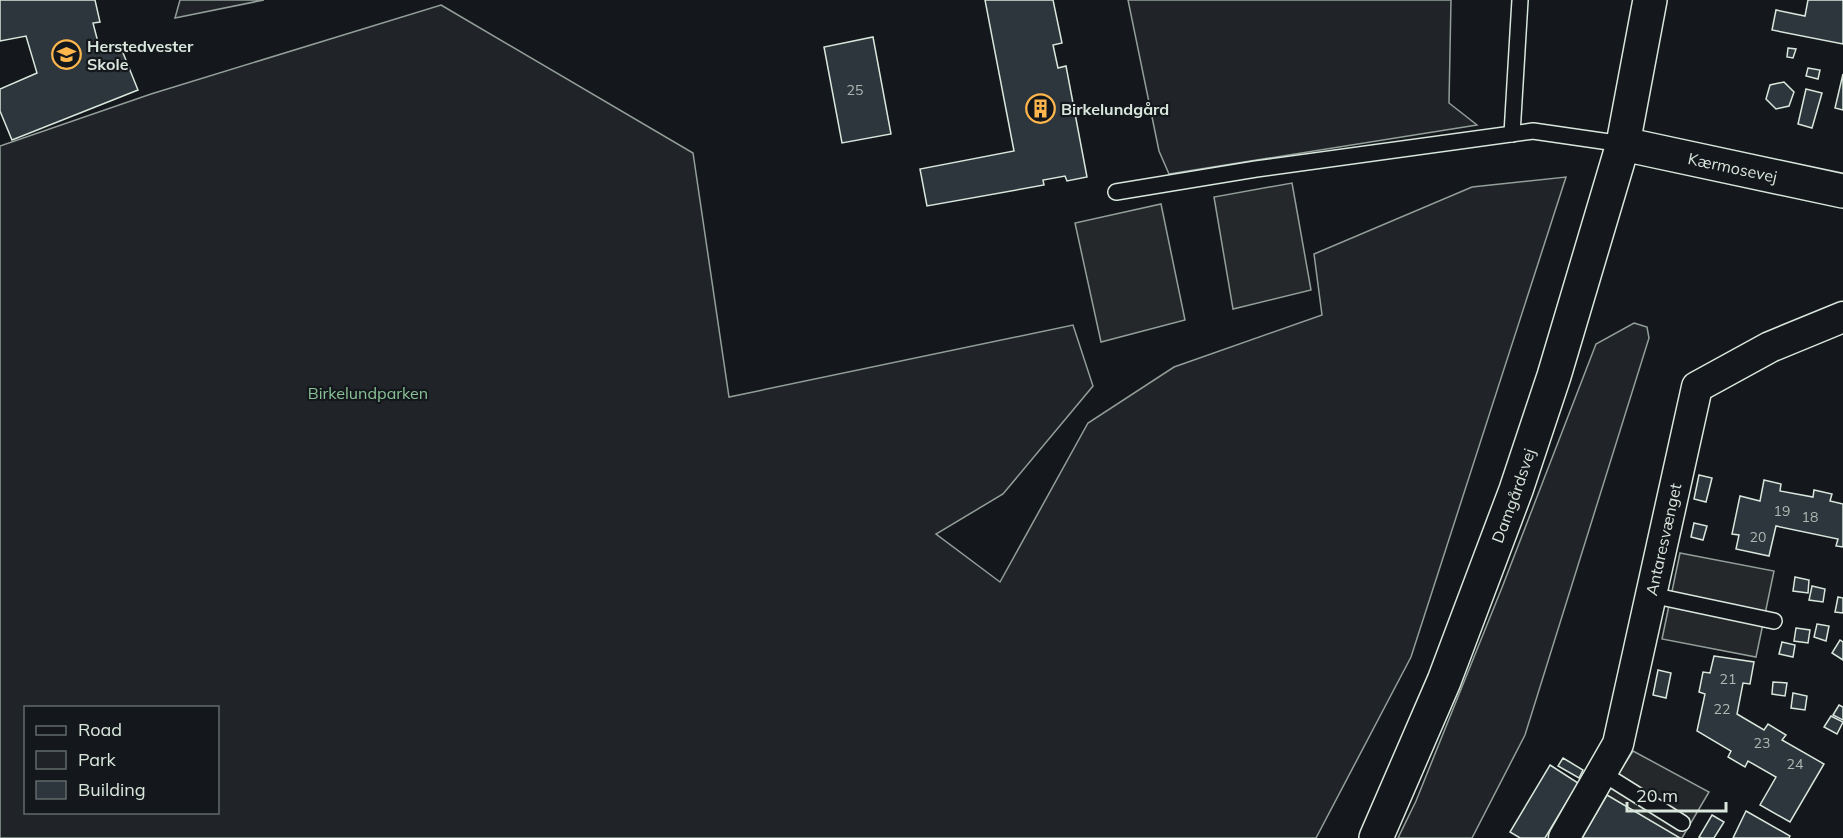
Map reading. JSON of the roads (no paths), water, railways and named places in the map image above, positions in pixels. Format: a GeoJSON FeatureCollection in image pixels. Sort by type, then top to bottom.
{"type":"FeatureCollection","features":[{"type":"Feature","properties":{"kind":"street","name":"Damgårdsvej"},"geometry":{"type":"LineString","coordinates":[[1376,838],[1444,681],[1516,490],[1554,376],[1623,144],[1650,0]]}},
{"type":"Feature","properties":{"kind":"street","name":"Kærmosevej"},"geometry":{"type":"LineString","coordinates":[[1623,144],[1843,191]]}},
{"type":"Feature","properties":{"kind":"street","name":"Antaresvænget"},"geometry":{"type":"LineString","coordinates":[[1564,838],[1618,744],[1696,387],[1770,347],[1843,317]]}},
{"type":"Feature","properties":{"kind":"lane"},"geometry":{"type":"LineString","coordinates":[[1512,134],[1520,0]]}},
{"type":"Feature","properties":{"kind":"lane"},"geometry":{"type":"LineString","coordinates":[[1116,192],[1533,131],[1623,144]]}},
{"type":"Feature","properties":{"kind":"lane"},"geometry":{"type":"LineString","coordinates":[[1651,595],[1774,621]]}},
{"type":"Feature","properties":{"kind":"lane"},"geometry":{"type":"LineString","coordinates":[[1602,773],[1682,823]]}},
{"type":"Feature","properties":{"kind":"place","name":"Herstedvester Skole"},"geometry":{"type":"Point","coordinates":[66,55]}},
{"type":"Feature","properties":{"kind":"place","name":"Birkelundgård"},"geometry":{"type":"Point","coordinates":[1040,109]}},
{"type":"Feature","properties":{"kind":"park label","name":"Birkelundparken"},"geometry":{"type":"Point","coordinates":[368,393]}}]}
